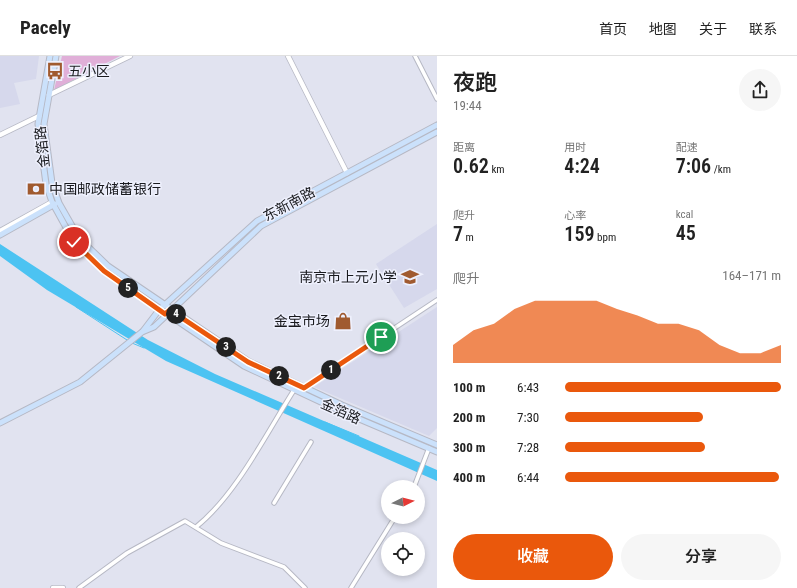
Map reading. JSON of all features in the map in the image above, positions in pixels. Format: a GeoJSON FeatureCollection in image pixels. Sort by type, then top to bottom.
{"type":"FeatureCollection","features":[{"type":"Feature","properties":{"kind":"main road","name":"金箔路"},"geometry":{"type":"LineString","coordinates":[[50,56],[38,124],[46,184],[53,204],[74,242],[104,271],[159,310],[244,366],[294,390],[437,452]]}},
{"type":"Feature","properties":{"kind":"main road","name":"金箔路"},"geometry":{"type":"LineString","coordinates":[[56,56],[44,124],[52,183],[59,202],[79,238],[108,266],[170,310],[248,362],[304,388],[437,445]]}},
{"type":"Feature","properties":{"kind":"main road","name":"东新南路"},"geometry":{"type":"LineString","coordinates":[[142,332],[159,310],[257,221],[437,125]]}},
{"type":"Feature","properties":{"kind":"main road","name":"东新南路"},"geometry":{"type":"LineString","coordinates":[[142,332],[154,327],[165,314],[261,226],[437,132]]}},
{"type":"Feature","properties":{"kind":"main road"},"geometry":{"type":"LineString","coordinates":[[0,235],[59,202]]}},
{"type":"Feature","properties":{"kind":"main road"},"geometry":{"type":"LineString","coordinates":[[0,423],[80,382],[142,332]]}},
{"type":"Feature","properties":{"kind":"street"},"geometry":{"type":"LineString","coordinates":[[49,95],[130,56]]}},
{"type":"Feature","properties":{"kind":"street"},"geometry":{"type":"LineString","coordinates":[[288,56],[348,173]]}},
{"type":"Feature","properties":{"kind":"street"},"geometry":{"type":"LineString","coordinates":[[415,56],[437,99]]}},
{"type":"Feature","properties":{"kind":"street"},"geometry":{"type":"LineString","coordinates":[[0,135],[39,116]]}},
{"type":"Feature","properties":{"kind":"street"},"geometry":{"type":"LineString","coordinates":[[0,231],[53,204]]}},
{"type":"Feature","properties":{"kind":"street"},"geometry":{"type":"LineString","coordinates":[[304,388],[437,300]]}},
{"type":"Feature","properties":{"kind":"street"},"geometry":{"type":"LineString","coordinates":[[196,527],[205,520],[235,484],[294,390]]}},
{"type":"Feature","properties":{"kind":"street"},"geometry":{"type":"LineString","coordinates":[[274,503],[311,442]]}},
{"type":"Feature","properties":{"kind":"street"},"geometry":{"type":"LineString","coordinates":[[418,480],[429,448]]}},
{"type":"Feature","properties":{"kind":"street"},"geometry":{"type":"LineString","coordinates":[[79,588],[127,553],[186,521],[221,543],[284,567],[305,588]]}},
{"type":"Feature","properties":{"kind":"street"},"geometry":{"type":"LineString","coordinates":[[350,588],[391,524]]}},
{"type":"Feature","properties":{"kind":"street"},"geometry":{"type":"LineString","coordinates":[[53,588],[63,588]]}},
{"type":"Feature","properties":{"kind":"shaded area"},"geometry":{"type":"Polygon","coordinates":[[[0,56],[39,56],[36,79],[14,83],[20,104],[0,108],[0,56]]]}},
{"type":"Feature","properties":{"kind":"shaded area"},"geometry":{"type":"Polygon","coordinates":[[[62,56],[120,56],[54,90],[62,56]]]}},
{"type":"Feature","properties":{"kind":"shaded area","name":"南京市上元小学"},"geometry":{"type":"Polygon","coordinates":[[[437,224],[437,289],[404,308],[376,264],[437,224]]]}},
{"type":"Feature","properties":{"kind":"shaded area"},"geometry":{"type":"Polygon","coordinates":[[[437,307],[437,428],[429,436],[314,387],[437,307]]]}},
{"type":"Feature","properties":{"kind":"water"},"geometry":{"type":"Polygon","coordinates":[[[0,244],[148,340],[215,374],[437,470],[437,481],[166,361],[47,290],[0,256],[0,244]]]}},
{"type":"Feature","properties":{"kind":"waterway"},"geometry":{"type":"LineString","coordinates":[[76,307],[127,340]]}},
{"type":"Feature","properties":{"kind":"waterway"},"geometry":{"type":"LineString","coordinates":[[132,343],[144,348]]}},
{"type":"Feature","properties":{"kind":"waterway"},"geometry":{"type":"LineString","coordinates":[[325,422],[359,436]]}},
{"type":"Feature","properties":{"kind":"place","name":"五小区"},"geometry":{"type":"Point","coordinates":[55,71]}},
{"type":"Feature","properties":{"kind":"place","name":"中国邮政储蓄银行"},"geometry":{"type":"Point","coordinates":[36,189]}},
{"type":"Feature","properties":{"kind":"place","name":"南京市上元小学"},"geometry":{"type":"Point","coordinates":[410,277]}},
{"type":"Feature","properties":{"kind":"place","name":"金宝市场"},"geometry":{"type":"Point","coordinates":[343,321]}},
{"type":"Feature","properties":{"kind":"route"},"geometry":{"type":"LineString","coordinates":[[74,242],[104,271],[165,314],[170,310],[248,362],[304,388],[381,337]]}}]}
